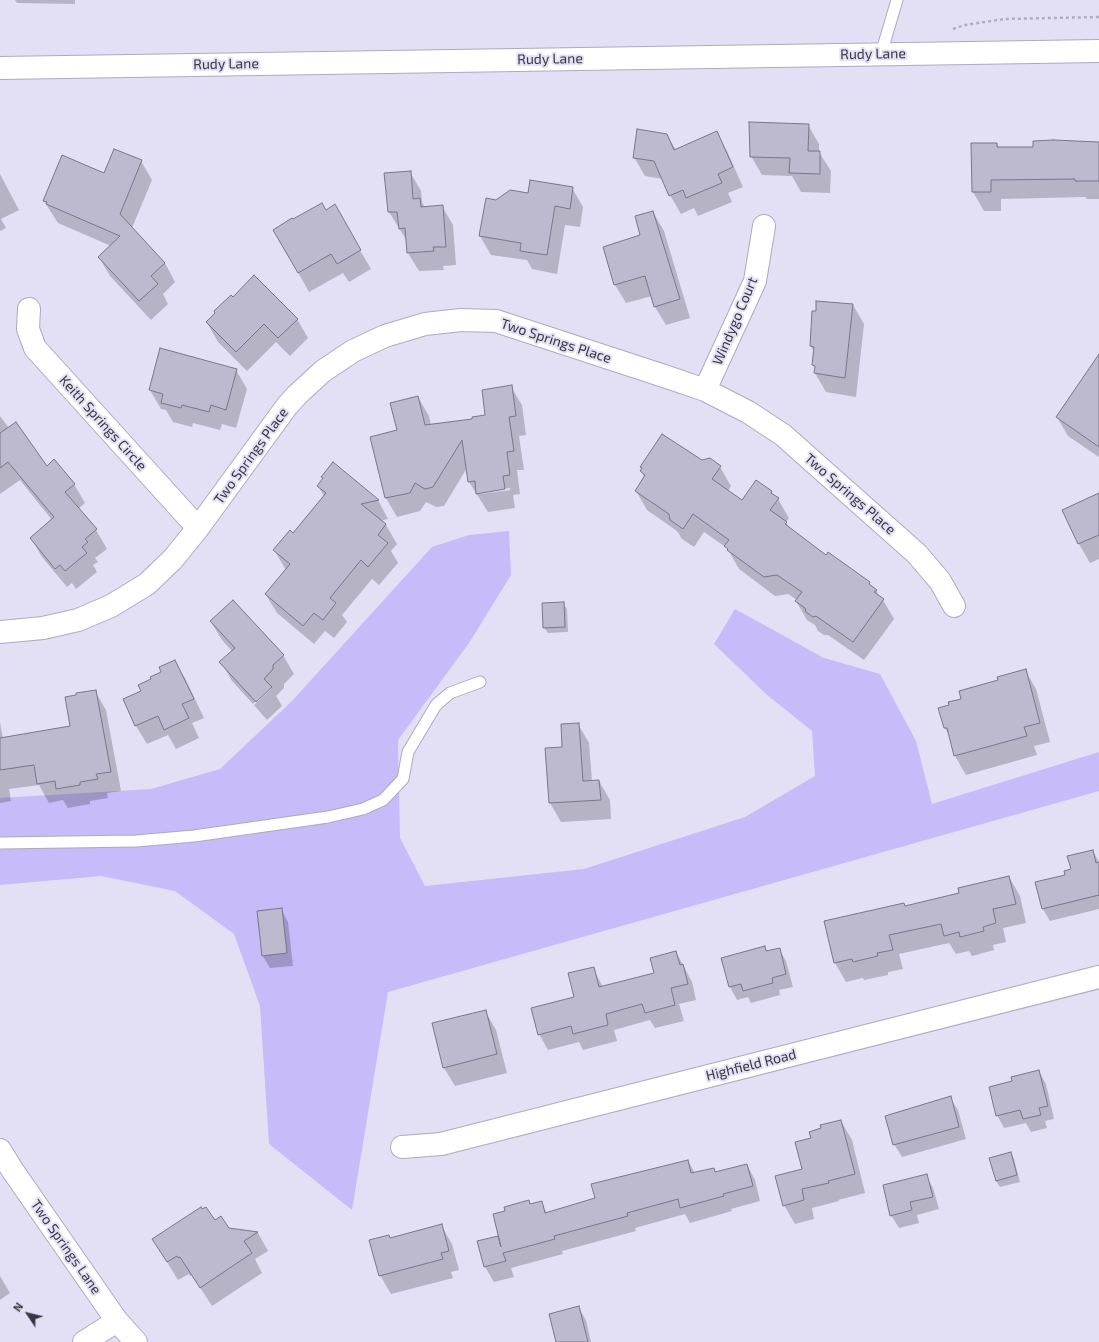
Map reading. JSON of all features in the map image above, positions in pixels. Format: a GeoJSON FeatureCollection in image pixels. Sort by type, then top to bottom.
{"type":"FeatureCollection","features":[{"type":"Feature","properties":{"kind":"street","name":"Rudy Lane"},"geometry":{"type":"LineString","coordinates":[[0,68],[1099,51]]}},
{"type":"Feature","properties":{"kind":"street","name":"Windygo Court"},"geometry":{"type":"LineString","coordinates":[[705,390],[755,281],[764,226]]}},
{"type":"Feature","properties":{"kind":"street","name":"Keith Springs Circle"},"geometry":{"type":"LineString","coordinates":[[29,309],[28,329],[36,348],[198,528]]}},
{"type":"Feature","properties":{"kind":"street","name":"Two Springs Place"},"geometry":{"type":"LineString","coordinates":[[0,632],[44,628],[78,620],[111,606],[147,584],[173,560],[287,406],[323,371],[353,351],[385,336],[426,324],[461,320],[496,321],[705,390],[748,412],[783,436],[917,554],[940,581],[954,606]]}},
{"type":"Feature","properties":{"kind":"street","name":"Highfield Road"},"geometry":{"type":"LineString","coordinates":[[402,1147],[441,1144],[1099,977]]}},
{"type":"Feature","properties":{"kind":"street","name":"Two Springs Lane"},"geometry":{"type":"LineString","coordinates":[[0,1150],[13,1171],[118,1321],[136,1342]]}},
{"type":"Feature","properties":{"kind":"street"},"geometry":{"type":"LineString","coordinates":[[84,1342],[118,1321]]}},
{"type":"Feature","properties":{"kind":"lane"},"geometry":{"type":"LineString","coordinates":[[881,54],[897,0]]}},
{"type":"Feature","properties":{"kind":"lane"},"geometry":{"type":"LineString","coordinates":[[0,843],[136,841],[194,836],[328,817],[363,809],[383,800],[403,779],[408,752],[436,705],[450,693],[480,682]]}},
{"type":"Feature","properties":{"kind":"shaded area"},"geometry":{"type":"Polygon","coordinates":[[[509,531],[511,575],[469,643],[398,740],[400,838],[425,886],[584,869],[745,817],[815,776],[812,731],[766,694],[714,644],[735,609],[824,658],[880,674],[916,741],[932,804],[1099,752],[1099,791],[388,992],[352,1210],[269,1144],[260,1006],[234,934],[175,891],[101,876],[0,885],[0,798],[151,789],[220,769],[292,701],[432,547],[469,535],[509,531]]]}},
{"type":"Feature","properties":{"kind":"building"},"geometry":{"type":"Polygon","coordinates":[[[749,122],[809,124],[808,151],[820,151],[820,174],[789,173],[790,158],[750,157],[749,122]]]}},
{"type":"Feature","properties":{"kind":"building"},"geometry":{"type":"Polygon","coordinates":[[[637,129],[667,134],[674,150],[717,131],[733,167],[718,174],[722,183],[686,198],[683,190],[669,196],[654,161],[633,158],[637,129]]]}},
{"type":"Feature","properties":{"kind":"building"},"geometry":{"type":"Polygon","coordinates":[[[1053,140],[1099,142],[1099,181],[1075,181],[1075,179],[991,180],[991,192],[972,192],[971,143],[997,143],[997,147],[1033,147],[1033,141],[1053,140]]]}},
{"type":"Feature","properties":{"kind":"building"},"geometry":{"type":"Polygon","coordinates":[[[114,149],[142,160],[120,214],[165,263],[151,276],[158,284],[139,301],[98,257],[120,236],[46,204],[47,202],[43,201],[62,155],[104,173],[114,149]]]}},
{"type":"Feature","properties":{"kind":"building"},"geometry":{"type":"Polygon","coordinates":[[[411,171],[413,199],[420,198],[421,207],[443,205],[446,247],[433,247],[434,251],[407,253],[405,228],[399,229],[397,212],[388,212],[384,173],[411,171]]]}},
{"type":"Feature","properties":{"kind":"building"},"geometry":{"type":"Polygon","coordinates":[[[530,180],[573,187],[570,209],[555,206],[547,255],[520,251],[521,243],[479,236],[486,198],[496,200],[510,190],[528,193],[530,180]]]}},
{"type":"Feature","properties":{"kind":"building"},"geometry":{"type":"Polygon","coordinates":[[[322,203],[326,210],[335,204],[361,250],[337,264],[331,254],[298,273],[273,230],[292,218],[293,219],[322,203]]]}},
{"type":"Feature","properties":{"kind":"building"},"geometry":{"type":"Polygon","coordinates":[[[653,211],[680,299],[654,307],[645,276],[614,285],[603,247],[640,235],[635,216],[653,211]]]}},
{"type":"Feature","properties":{"kind":"building"},"geometry":{"type":"Polygon","coordinates":[[[254,275],[298,319],[278,338],[264,324],[236,352],[206,322],[215,313],[214,311],[231,295],[233,297],[254,275]]]}},
{"type":"Feature","properties":{"kind":"building"},"geometry":{"type":"Polygon","coordinates":[[[816,301],[853,304],[845,378],[814,373],[815,366],[812,365],[814,347],[810,346],[812,311],[816,311],[816,301]]]}},
{"type":"Feature","properties":{"kind":"building"},"geometry":{"type":"Polygon","coordinates":[[[160,348],[237,369],[226,410],[211,405],[209,412],[182,405],[181,408],[161,403],[163,394],[149,390],[160,348]]]}},
{"type":"Feature","properties":{"kind":"building"},"geometry":{"type":"Polygon","coordinates":[[[1099,354],[1099,447],[1056,417],[1099,354]]]}},
{"type":"Feature","properties":{"kind":"building"},"geometry":{"type":"Polygon","coordinates":[[[512,385],[516,416],[509,417],[514,451],[507,452],[510,475],[503,476],[505,489],[476,494],[475,481],[468,482],[462,440],[433,487],[425,489],[415,483],[410,493],[385,498],[370,437],[397,430],[390,403],[418,396],[425,425],[472,419],[472,417],[485,415],[482,390],[512,385]]]}},
{"type":"Feature","properties":{"kind":"building"},"geometry":{"type":"Polygon","coordinates":[[[16,422],[47,466],[54,459],[75,484],[65,492],[97,529],[85,539],[88,542],[82,547],[87,553],[65,571],[60,565],[55,569],[30,538],[54,517],[8,462],[0,468],[0,433],[16,422]]]}},
{"type":"Feature","properties":{"kind":"building"},"geometry":{"type":"Polygon","coordinates":[[[662,434],[702,460],[710,458],[721,466],[712,479],[742,500],[756,480],[772,491],[771,493],[779,498],[770,510],[787,522],[785,524],[826,555],[828,552],[870,582],[869,584],[877,590],[874,592],[884,599],[853,642],[816,616],[813,617],[806,612],[805,608],[795,601],[802,592],[777,575],[764,577],[727,550],[728,549],[724,546],[729,540],[693,514],[683,529],[670,520],[669,514],[635,491],[645,475],[640,471],[642,468],[640,467],[662,434]]]}},
{"type":"Feature","properties":{"kind":"building"},"geometry":{"type":"Polygon","coordinates":[[[333,462],[379,500],[361,504],[386,524],[378,535],[388,543],[368,567],[361,560],[330,598],[336,603],[323,620],[314,613],[303,626],[265,594],[290,564],[273,550],[290,530],[293,533],[326,493],[317,486],[323,478],[321,477],[333,462]]]}},
{"type":"Feature","properties":{"kind":"building"},"geometry":{"type":"Polygon","coordinates":[[[1099,493],[1099,535],[1078,544],[1062,510],[1099,493]]]}},
{"type":"Feature","properties":{"kind":"building"},"geometry":{"type":"Polygon","coordinates":[[[233,600],[284,655],[273,665],[273,669],[264,679],[272,687],[256,702],[219,662],[235,648],[210,621],[233,600]]]}},
{"type":"Feature","properties":{"kind":"building"},"geometry":{"type":"Polygon","coordinates":[[[564,602],[565,627],[543,628],[542,603],[564,602]]]}},
{"type":"Feature","properties":{"kind":"building"},"geometry":{"type":"Polygon","coordinates":[[[175,660],[194,699],[182,704],[189,718],[164,730],[158,716],[135,726],[123,699],[141,691],[138,685],[161,672],[159,667],[175,660]]]}},
{"type":"Feature","properties":{"kind":"building"},"geometry":{"type":"Polygon","coordinates":[[[1026,669],[1040,723],[1024,727],[1027,736],[954,756],[947,728],[944,728],[938,708],[949,705],[948,702],[961,699],[959,691],[998,680],[997,677],[1026,669]]]}},
{"type":"Feature","properties":{"kind":"building"},"geometry":{"type":"Polygon","coordinates":[[[96,690],[111,772],[96,774],[98,779],[80,782],[80,785],[56,789],[55,781],[37,784],[34,765],[0,770],[0,738],[70,726],[65,697],[76,695],[76,693],[96,690]]]}},
{"type":"Feature","properties":{"kind":"building"},"geometry":{"type":"Polygon","coordinates":[[[579,723],[583,781],[599,780],[601,800],[549,803],[545,748],[562,747],[561,724],[579,723]]]}},
{"type":"Feature","properties":{"kind":"building"},"geometry":{"type":"Polygon","coordinates":[[[1093,850],[1096,863],[1099,862],[1099,895],[1042,909],[1035,882],[1065,875],[1064,871],[1071,869],[1067,856],[1093,850]]]}},
{"type":"Feature","properties":{"kind":"building"},"geometry":{"type":"Polygon","coordinates":[[[1009,876],[1016,904],[993,909],[996,923],[983,927],[984,931],[960,937],[959,932],[944,936],[941,924],[889,935],[893,950],[877,953],[878,956],[853,962],[852,959],[834,963],[824,921],[904,903],[905,906],[959,893],[958,888],[1009,876]]]}},
{"type":"Feature","properties":{"kind":"building"},"geometry":{"type":"Polygon","coordinates":[[[282,908],[287,953],[262,956],[257,911],[282,908]]]}},
{"type":"Feature","properties":{"kind":"building"},"geometry":{"type":"Polygon","coordinates":[[[765,946],[766,951],[780,948],[786,974],[772,978],[773,983],[743,991],[741,984],[729,987],[721,958],[765,946]]]}},
{"type":"Feature","properties":{"kind":"building"},"geometry":{"type":"Polygon","coordinates":[[[676,951],[680,965],[683,964],[688,984],[671,988],[675,1005],[645,1013],[642,1004],[606,1014],[608,1025],[573,1034],[571,1026],[538,1035],[531,1008],[574,997],[568,973],[594,967],[599,987],[654,973],[650,958],[676,951]]]}},
{"type":"Feature","properties":{"kind":"building"},"geometry":{"type":"Polygon","coordinates":[[[486,1010],[497,1054],[443,1068],[432,1023],[486,1010]]]}},
{"type":"Feature","properties":{"kind":"building"},"geometry":{"type":"Polygon","coordinates":[[[1039,1070],[1048,1106],[1039,1108],[1041,1115],[1023,1119],[1020,1110],[996,1116],[989,1087],[1012,1081],[1011,1077],[1039,1070]]]}},
{"type":"Feature","properties":{"kind":"building"},"geometry":{"type":"Polygon","coordinates":[[[951,1096],[959,1127],[893,1145],[885,1116],[951,1096]]]}},
{"type":"Feature","properties":{"kind":"building"},"geometry":{"type":"Polygon","coordinates":[[[841,1120],[855,1174],[828,1181],[829,1183],[802,1189],[804,1200],[783,1206],[775,1176],[802,1169],[795,1142],[811,1138],[809,1132],[821,1128],[820,1125],[841,1120]]]}},
{"type":"Feature","properties":{"kind":"building"},"geometry":{"type":"Polygon","coordinates":[[[1011,1152],[1017,1175],[996,1181],[989,1158],[1011,1152]]]}},
{"type":"Feature","properties":{"kind":"building"},"geometry":{"type":"Polygon","coordinates":[[[688,1160],[691,1173],[714,1168],[715,1172],[747,1164],[753,1186],[723,1194],[724,1196],[680,1208],[678,1199],[627,1213],[628,1216],[554,1236],[555,1239],[503,1253],[506,1261],[484,1267],[477,1241],[498,1236],[501,1247],[493,1214],[505,1211],[504,1207],[529,1200],[530,1204],[542,1201],[545,1213],[595,1198],[591,1184],[688,1160]]]}},
{"type":"Feature","properties":{"kind":"building"},"geometry":{"type":"Polygon","coordinates":[[[927,1174],[933,1197],[910,1202],[912,1210],[890,1216],[883,1185],[927,1174]]]}},
{"type":"Feature","properties":{"kind":"building"},"geometry":{"type":"Polygon","coordinates":[[[201,1207],[202,1209],[206,1207],[215,1220],[221,1216],[229,1228],[258,1232],[244,1241],[252,1253],[200,1288],[180,1257],[178,1258],[177,1256],[167,1262],[152,1239],[201,1207]]]}},
{"type":"Feature","properties":{"kind":"building"},"geometry":{"type":"Polygon","coordinates":[[[442,1224],[449,1251],[441,1253],[443,1259],[379,1276],[369,1240],[389,1235],[390,1238],[442,1224]]]}},
{"type":"Feature","properties":{"kind":"building"},"geometry":{"type":"Polygon","coordinates":[[[579,1306],[588,1342],[556,1342],[549,1314],[579,1306]]]}}]}
